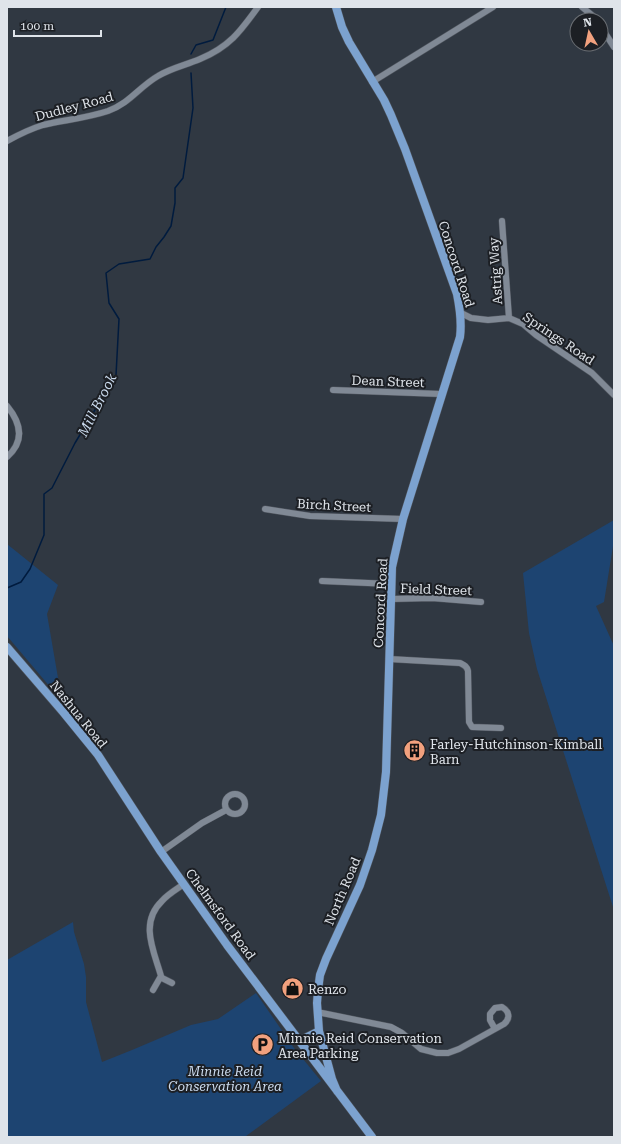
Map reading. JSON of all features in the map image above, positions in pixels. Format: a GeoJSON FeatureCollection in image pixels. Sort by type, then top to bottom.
{"type":"FeatureCollection","features":[{"type":"Feature","properties":{"kind":"main road","name":"Concord Road"},"geometry":{"type":"LineString","coordinates":[[336,7],[342,27],[349,42],[384,100],[405,149],[457,294],[461,313],[460,337],[402,519],[392,566],[389,659]]}},
{"type":"Feature","properties":{"kind":"main road","name":"Nashua Road"},"geometry":{"type":"LineString","coordinates":[[7,647],[86,741],[108,770],[126,800]]}},
{"type":"Feature","properties":{"kind":"main road","name":"North Road"},"geometry":{"type":"LineString","coordinates":[[337,1091],[332,1079],[319,1031],[317,1012],[318,990],[323,966],[360,885],[372,850],[380,815],[386,772],[389,659]]}},
{"type":"Feature","properties":{"kind":"main road","name":"Chelmsford Road"},"geometry":{"type":"LineString","coordinates":[[126,800],[227,945],[299,1041]]}},
{"type":"Feature","properties":{"kind":"main road"},"geometry":{"type":"LineString","coordinates":[[319,1031],[299,1041],[372,1137]]}},
{"type":"Feature","properties":{"kind":"street","name":"Dudley Road"},"geometry":{"type":"LineString","coordinates":[[7,142],[43,125],[87,117],[116,107],[128,100],[157,76],[208,56],[226,44],[243,28],[258,7]]}},
{"type":"Feature","properties":{"kind":"street"},"geometry":{"type":"LineString","coordinates":[[372,82],[493,7]]}},
{"type":"Feature","properties":{"kind":"street","name":"Astrig Way"},"geometry":{"type":"LineString","coordinates":[[502,222],[509,318]]}},
{"type":"Feature","properties":{"kind":"street","name":"Springs Road"},"geometry":{"type":"LineString","coordinates":[[461,313],[471,318],[488,320],[509,318],[523,324],[536,335],[578,362],[592,373],[614,395]]}},
{"type":"Feature","properties":{"kind":"street","name":"Dean Street"},"geometry":{"type":"LineString","coordinates":[[333,390],[441,394]]}},
{"type":"Feature","properties":{"kind":"street"},"geometry":{"type":"LineString","coordinates":[[7,406],[17,420],[19,436],[18,443],[7,457]]}},
{"type":"Feature","properties":{"kind":"street","name":"Birch Street"},"geometry":{"type":"LineString","coordinates":[[265,509],[310,516],[402,519]]}},
{"type":"Feature","properties":{"kind":"street"},"geometry":{"type":"LineString","coordinates":[[322,581],[391,584]]}},
{"type":"Feature","properties":{"kind":"street","name":"Field Street"},"geometry":{"type":"LineString","coordinates":[[391,599],[432,598],[481,602]]}},
{"type":"Feature","properties":{"kind":"street"},"geometry":{"type":"LineString","coordinates":[[389,659],[460,663],[467,667],[470,725],[472,727],[501,728]]}},
{"type":"Feature","properties":{"kind":"street"},"geometry":{"type":"LineString","coordinates":[[161,852],[206,820],[226,810]]}},
{"type":"Feature","properties":{"kind":"street"},"geometry":{"type":"LineString","coordinates":[[172,983],[161,976],[150,938],[149,927],[150,921],[160,902],[184,884]]}},
{"type":"Feature","properties":{"kind":"street"},"geometry":{"type":"LineString","coordinates":[[153,990],[161,976]]}},
{"type":"Feature","properties":{"kind":"street"},"geometry":{"type":"LineString","coordinates":[[317,1012],[391,1027],[402,1033],[421,1048],[437,1053],[450,1052],[459,1049],[495,1029]]}},
{"type":"Feature","properties":{"kind":"green space"},"geometry":{"type":"Polygon","coordinates":[[[614,520],[614,540],[604,602],[596,606],[614,646],[614,910],[537,669],[529,633],[523,573],[614,520]]]}},
{"type":"Feature","properties":{"kind":"green space"},"geometry":{"type":"Polygon","coordinates":[[[7,544],[58,585],[47,614],[62,701],[7,636],[7,544]]]}},
{"type":"Feature","properties":{"kind":"green space","name":"Minnie Reid Conservation Area"},"geometry":{"type":"Polygon","coordinates":[[[73,922],[74,932],[84,964],[86,977],[86,1002],[102,1062],[191,1025],[218,1019],[256,993],[294,1048],[321,1081],[246,1136],[247,1137],[7,1137],[7,960],[73,922]]]}},
{"type":"Feature","properties":{"kind":"waterway","name":"Mill Brook"},"geometry":{"type":"LineString","coordinates":[[191,54],[196,45],[213,40],[226,7]]}},
{"type":"Feature","properties":{"kind":"waterway","name":"Mill Brook"},"geometry":{"type":"LineString","coordinates":[[7,588],[21,582],[30,569],[44,535],[44,494],[52,488],[75,443],[116,375],[119,319],[109,303],[106,273],[119,264],[150,259],[156,247],[171,226],[175,203],[175,188],[183,178],[193,108],[191,73]]}},
{"type":"Feature","properties":{"kind":"place","name":"Farley-Hutchinson-Kimball Barn"},"geometry":{"type":"Point","coordinates":[415,751]}},
{"type":"Feature","properties":{"kind":"place","name":"Renzo"},"geometry":{"type":"Point","coordinates":[293,989]}},
{"type":"Feature","properties":{"kind":"place","name":"Minnie Reid Conservation Area Parking"},"geometry":{"type":"Point","coordinates":[263,1045]}}]}
